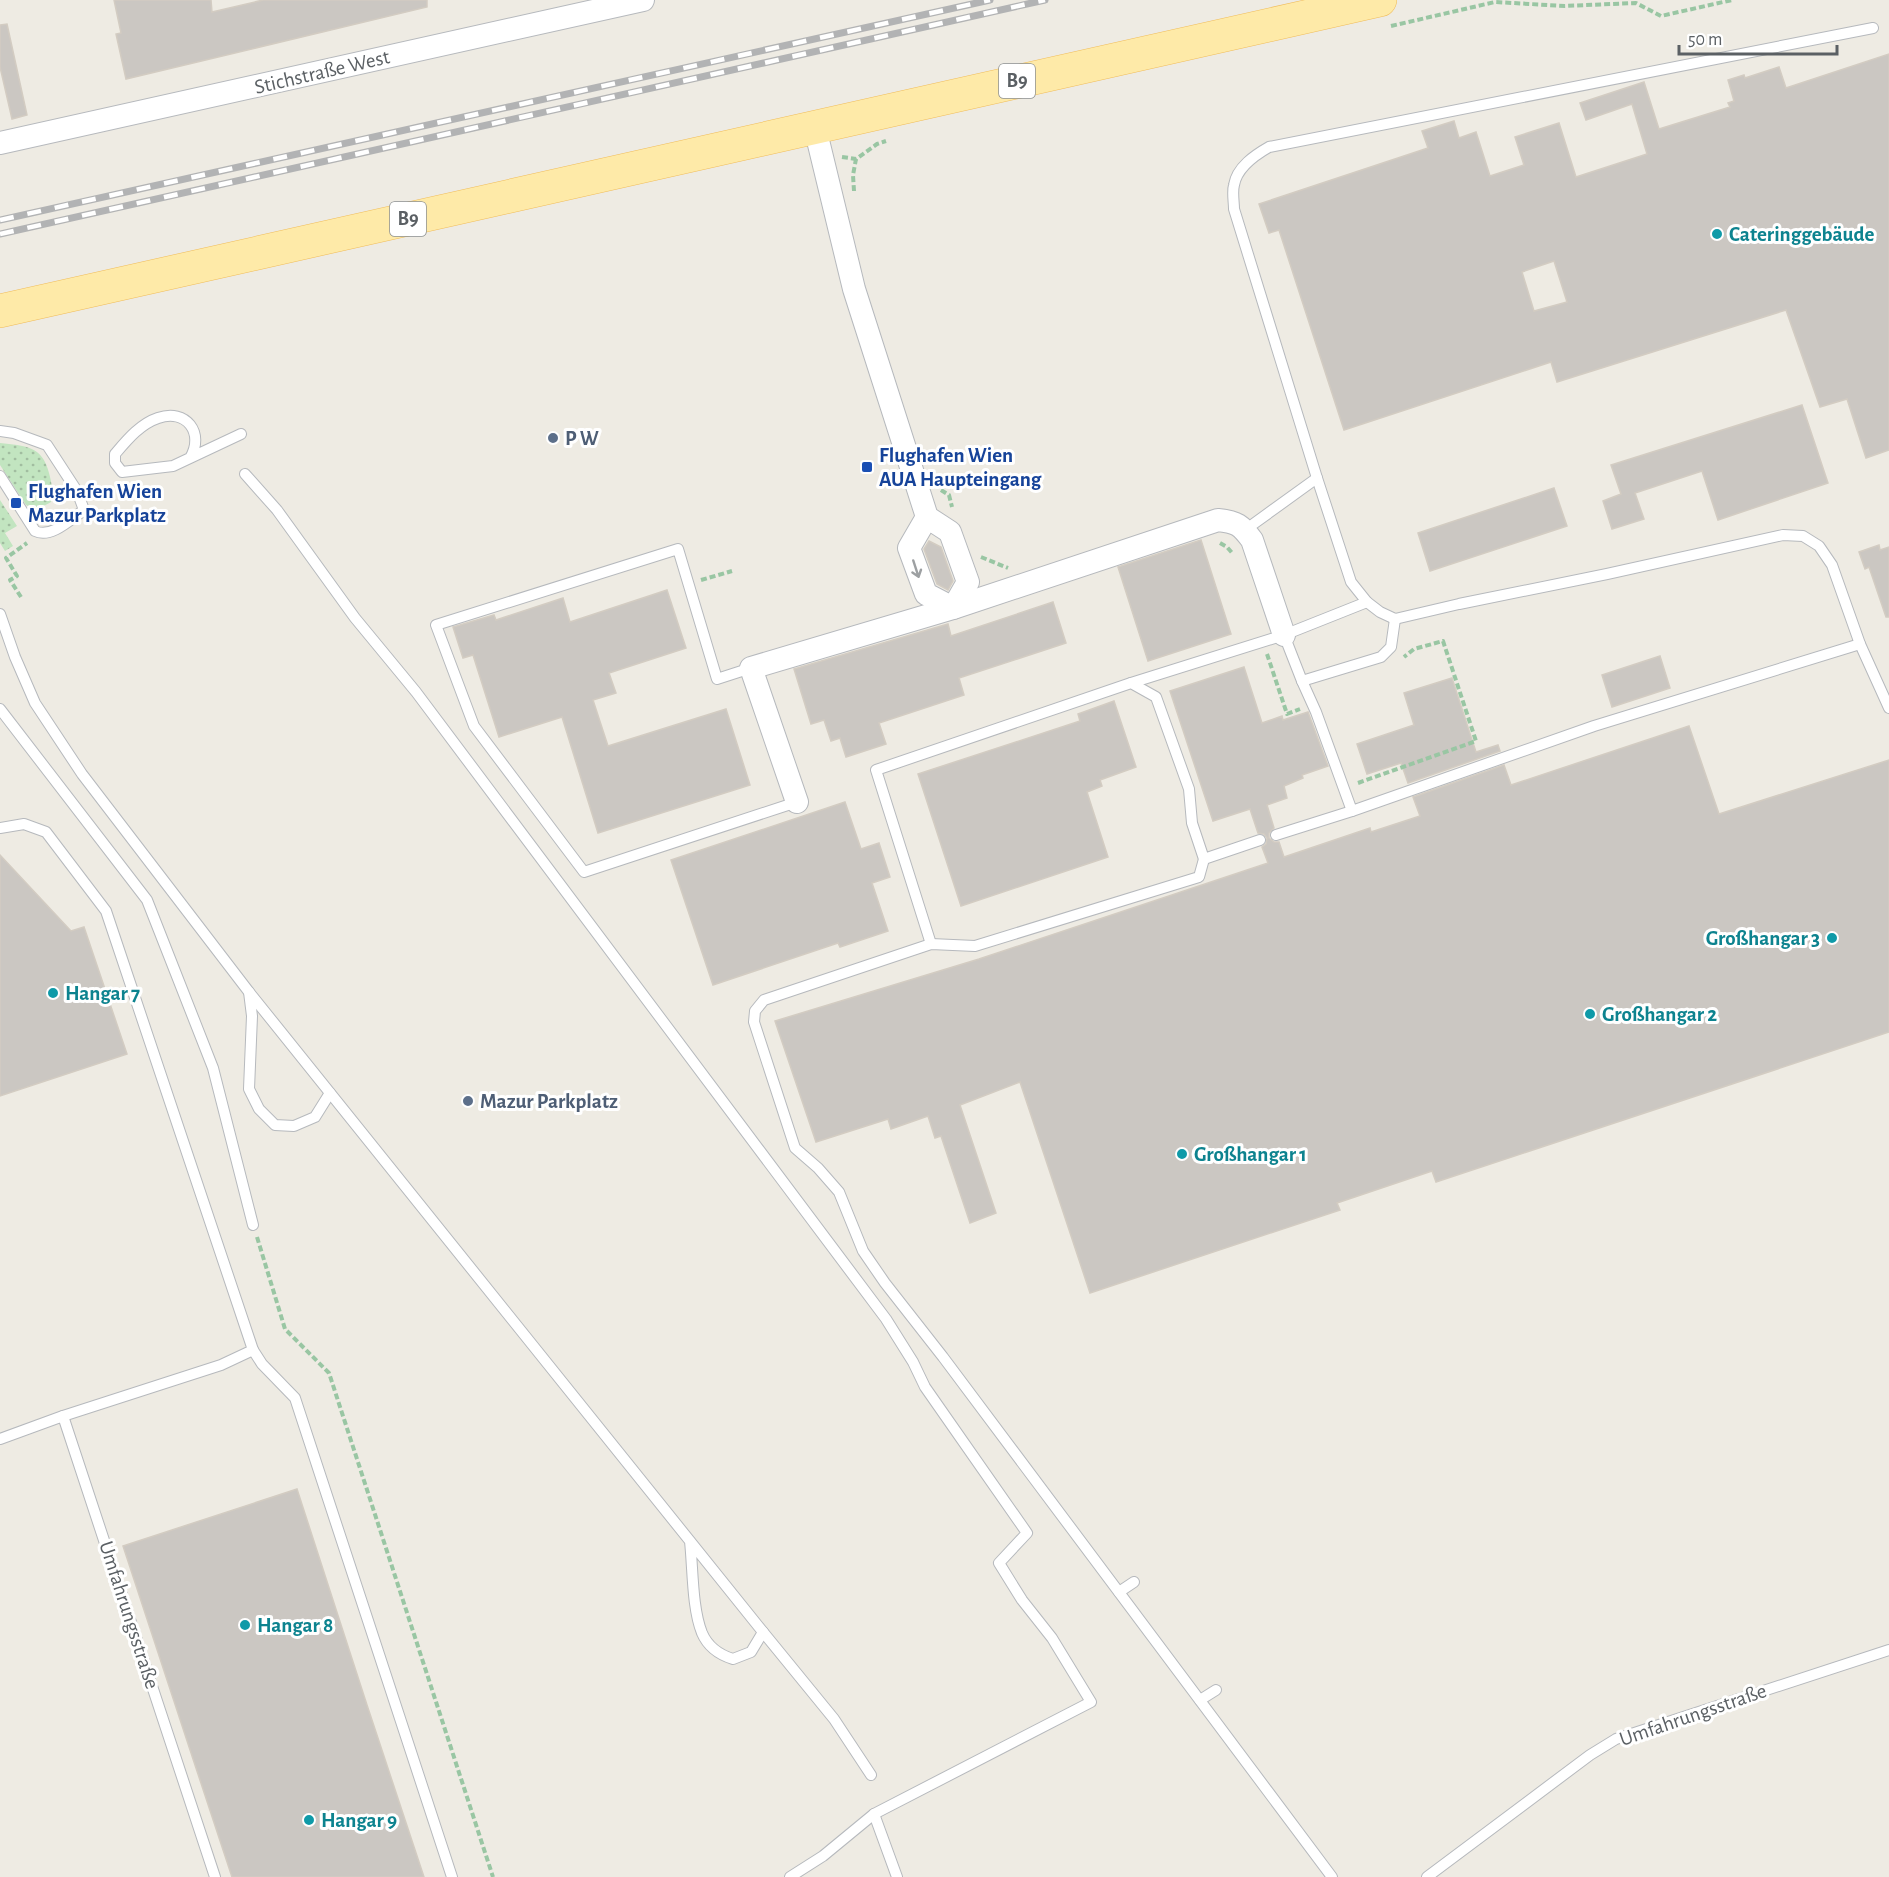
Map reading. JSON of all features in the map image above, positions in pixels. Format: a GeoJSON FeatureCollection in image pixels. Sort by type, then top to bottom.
{"type":"FeatureCollection","features":[{"type":"Feature","properties":{"kind":"main road","name":"B9"},"geometry":{"type":"LineString","coordinates":[[0,310],[815,128],[1381,14]]}},
{"type":"Feature","properties":{"kind":"street","name":"Stichstraße West"},"geometry":{"type":"LineString","coordinates":[[0,143],[643,0]]}},
{"type":"Feature","properties":{"kind":"street"},"geometry":{"type":"LineString","coordinates":[[815,128],[854,290],[927,517],[950,532],[968,582],[953,608]]}},
{"type":"Feature","properties":{"kind":"street"},"geometry":{"type":"LineString","coordinates":[[927,517],[909,548],[926,594],[953,608]]}},
{"type":"Feature","properties":{"kind":"street"},"geometry":{"type":"LineString","coordinates":[[797,802],[751,668],[953,608],[1218,520],[1234,521],[1252,540],[1284,635]]}},
{"type":"Feature","properties":{"kind":"lane"},"geometry":{"type":"LineString","coordinates":[[1873,28],[1269,147],[1257,153],[1243,166],[1234,184],[1234,209],[1351,582],[1367,602],[1380,612],[1395,619],[1783,535],[1803,536],[1819,546],[1832,565],[1860,644],[1889,708]]}},
{"type":"Feature","properties":{"kind":"lane"},"geometry":{"type":"LineString","coordinates":[[190,458],[196,449],[196,440],[195,433],[187,421],[180,416],[158,417],[133,433],[115,454],[115,463],[123,472],[173,466],[242,434]]}},
{"type":"Feature","properties":{"kind":"lane"},"geometry":{"type":"LineString","coordinates":[[0,431],[14,433],[47,446],[77,491],[84,510],[50,533],[39,533],[35,531],[0,476]]}},
{"type":"Feature","properties":{"kind":"lane"},"geometry":{"type":"LineString","coordinates":[[245,474],[278,510],[355,618],[416,692],[886,1319],[913,1362],[925,1387],[1027,1533],[999,1563],[1022,1600],[1052,1638],[1091,1702],[874,1814],[823,1856],[790,1877]]}},
{"type":"Feature","properties":{"kind":"lane"},"geometry":{"type":"LineString","coordinates":[[1245,530],[1317,478]]}},
{"type":"Feature","properties":{"kind":"lane"},"geometry":{"type":"LineString","coordinates":[[751,668],[717,679],[678,549],[436,625],[474,726],[584,872],[797,802]]}},
{"type":"Feature","properties":{"kind":"lane"},"geometry":{"type":"LineString","coordinates":[[931,945],[876,770],[1131,683],[1284,635],[1367,602]]}},
{"type":"Feature","properties":{"kind":"lane"},"geometry":{"type":"LineString","coordinates":[[0,617],[34,703],[65,750],[249,992],[834,1719],[871,1775]]}},
{"type":"Feature","properties":{"kind":"lane"},"geometry":{"type":"LineString","coordinates":[[1302,681],[1381,657],[1391,647],[1395,619]]}},
{"type":"Feature","properties":{"kind":"lane"},"geometry":{"type":"LineString","coordinates":[[1284,635],[1316,712],[1352,811]]}},
{"type":"Feature","properties":{"kind":"lane"},"geometry":{"type":"LineString","coordinates":[[1276,834],[1352,811],[1594,726],[1860,644]]}},
{"type":"Feature","properties":{"kind":"lane"},"geometry":{"type":"LineString","coordinates":[[1131,683],[1156,697],[1189,789],[1192,823],[1204,859],[1199,877],[975,946],[931,945],[764,1000],[755,1011],[754,1022],[795,1148],[818,1168],[839,1192],[863,1251],[1332,1877]]}},
{"type":"Feature","properties":{"kind":"lane"},"geometry":{"type":"LineString","coordinates":[[0,709],[147,900],[213,1068],[253,1225]]}},
{"type":"Feature","properties":{"kind":"lane"},"geometry":{"type":"LineString","coordinates":[[0,828],[24,824],[46,832],[106,911],[253,1350],[262,1364],[295,1398],[452,1877]]}},
{"type":"Feature","properties":{"kind":"lane"},"geometry":{"type":"LineString","coordinates":[[1204,859],[1260,840]]}},
{"type":"Feature","properties":{"kind":"lane"},"geometry":{"type":"LineString","coordinates":[[249,992],[252,1016],[249,1089],[259,1109],[275,1125],[294,1126],[315,1117],[330,1093]]}},
{"type":"Feature","properties":{"kind":"lane"},"geometry":{"type":"LineString","coordinates":[[0,1439],[63,1416],[221,1365],[253,1350]]}},
{"type":"Feature","properties":{"kind":"lane","name":"Umfahrungsstraße"},"geometry":{"type":"LineString","coordinates":[[63,1416],[215,1877]]}},
{"type":"Feature","properties":{"kind":"lane"},"geometry":{"type":"LineString","coordinates":[[690,1541],[697,1612],[703,1635],[711,1646],[721,1655],[734,1659],[751,1652],[763,1632]]}},
{"type":"Feature","properties":{"kind":"lane"},"geometry":{"type":"LineString","coordinates":[[1119,1592],[1134,1582]]}},
{"type":"Feature","properties":{"kind":"lane","name":"Umfahrungsstraße"},"geometry":{"type":"LineString","coordinates":[[1427,1877],[1590,1755],[1616,1739],[1889,1650]]}},
{"type":"Feature","properties":{"kind":"lane"},"geometry":{"type":"LineString","coordinates":[[1200,1700],[1216,1690]]}},
{"type":"Feature","properties":{"kind":"lane"},"geometry":{"type":"LineString","coordinates":[[874,1814],[897,1877]]}},
{"type":"Feature","properties":{"kind":"path"},"geometry":{"type":"LineString","coordinates":[[1381,14],[1495,2],[1565,6],[1636,3],[1661,16],[1732,0]]}},
{"type":"Feature","properties":{"kind":"path"},"geometry":{"type":"LineString","coordinates":[[21,597],[10,580],[17,576],[6,558],[28,542]]}},
{"type":"Feature","properties":{"kind":"path"},"geometry":{"type":"LineString","coordinates":[[688,584],[732,571]]}},
{"type":"Feature","properties":{"kind":"path"},"geometry":{"type":"LineString","coordinates":[[1343,788],[1476,741],[1443,641],[1414,649],[1401,659]]}},
{"type":"Feature","properties":{"kind":"path"},"geometry":{"type":"LineString","coordinates":[[253,1225],[285,1329],[328,1373],[493,1877]]}},
{"type":"Feature","properties":{"kind":"green space"},"geometry":{"type":"Polygon","coordinates":[[[0,443],[25,446],[42,457],[51,481],[51,502],[39,507],[26,505],[0,465],[0,443]]]}},
{"type":"Feature","properties":{"kind":"green space"},"geometry":{"type":"Polygon","coordinates":[[[0,500],[17,526],[5,533],[13,546],[5,551],[0,543],[0,500]]]}},
{"type":"Feature","properties":{"kind":"building"},"geometry":{"type":"Polygon","coordinates":[[[114,0],[211,0],[212,12],[263,0],[427,0],[427,7],[126,79],[116,34],[121,33],[114,0]]]}},
{"type":"Feature","properties":{"kind":"building"},"geometry":{"type":"Polygon","coordinates":[[[7,24],[27,115],[12,119],[0,67],[0,25],[7,24]]]}},
{"type":"Feature","properties":{"kind":"building"},"geometry":{"type":"Polygon","coordinates":[[[1889,54],[1889,450],[1866,458],[1847,399],[1820,407],[1786,310],[1557,382],[1551,362],[1344,430],[1279,230],[1269,233],[1259,204],[1428,148],[1422,131],[1454,121],[1459,138],[1476,132],[1490,176],[1524,165],[1515,137],[1559,123],[1576,177],[1647,154],[1632,104],[1586,120],[1580,103],[1644,82],[1659,129],[1730,107],[1728,103],[1734,101],[1728,80],[1744,75],[1745,78],[1779,67],[1786,88],[1889,54]],[[1554,261],[1522,272],[1534,311],[1567,302],[1554,261]]]}},
{"type":"Feature","properties":{"kind":"building"},"geometry":{"type":"Polygon","coordinates":[[[1802,405],[1828,483],[1718,520],[1702,471],[1635,493],[1644,519],[1612,529],[1603,501],[1621,494],[1611,465],[1802,405]]]}},
{"type":"Feature","properties":{"kind":"building"},"geometry":{"type":"Polygon","coordinates":[[[1554,488],[1567,526],[1430,571],[1418,533],[1554,488]]]}},
{"type":"Feature","properties":{"kind":"building"},"geometry":{"type":"Polygon","coordinates":[[[1201,540],[1231,634],[1148,661],[1118,567],[1201,540]]]}},
{"type":"Feature","properties":{"kind":"building"},"geometry":{"type":"Polygon","coordinates":[[[929,541],[941,547],[953,581],[948,590],[937,584],[924,549],[929,541]]]}},
{"type":"Feature","properties":{"kind":"building"},"geometry":{"type":"Polygon","coordinates":[[[1879,545],[1880,550],[1889,547],[1889,617],[1886,617],[1869,567],[1865,569],[1859,552],[1879,545]]]}},
{"type":"Feature","properties":{"kind":"building"},"geometry":{"type":"Polygon","coordinates":[[[667,590],[686,648],[609,673],[616,693],[593,700],[608,746],[726,709],[750,785],[598,833],[562,717],[499,737],[473,655],[463,658],[453,627],[494,615],[496,620],[563,598],[570,622],[667,590]]]}},
{"type":"Feature","properties":{"kind":"building"},"geometry":{"type":"Polygon","coordinates":[[[1053,602],[1066,643],[959,678],[964,695],[879,723],[886,744],[846,757],[840,738],[831,741],[824,720],[811,724],[794,669],[948,624],[951,636],[1053,602]]]}},
{"type":"Feature","properties":{"kind":"building"},"geometry":{"type":"Polygon","coordinates":[[[1660,656],[1670,688],[1612,707],[1602,675],[1660,656]]]}},
{"type":"Feature","properties":{"kind":"building"},"geometry":{"type":"Polygon","coordinates":[[[1244,667],[1262,723],[1282,716],[1283,720],[1308,712],[1328,766],[1302,775],[1303,778],[1284,786],[1287,798],[1267,805],[1274,828],[1269,833],[1269,838],[1274,842],[1279,842],[1284,857],[1370,828],[1371,832],[1420,816],[1413,797],[1504,765],[1511,785],[1689,726],[1719,814],[1889,760],[1889,1032],[1436,1182],[1432,1171],[1337,1203],[1340,1210],[1090,1293],[1020,1082],[960,1105],[996,1213],[970,1223],[941,1136],[935,1138],[928,1116],[891,1129],[888,1119],[816,1142],[775,1021],[979,959],[1268,863],[1262,847],[1266,844],[1267,838],[1264,834],[1258,833],[1250,809],[1213,821],[1170,691],[1244,667]]]}},
{"type":"Feature","properties":{"kind":"building"},"geometry":{"type":"Polygon","coordinates":[[[1452,678],[1476,752],[1498,745],[1500,751],[1408,783],[1401,763],[1367,774],[1357,744],[1414,725],[1404,693],[1452,678]]]}},
{"type":"Feature","properties":{"kind":"building"},"geometry":{"type":"Polygon","coordinates":[[[1114,701],[1136,767],[1100,780],[1102,786],[1087,792],[1108,857],[961,906],[918,774],[1080,721],[1078,714],[1114,701]]]}},
{"type":"Feature","properties":{"kind":"building"},"geometry":{"type":"Polygon","coordinates":[[[845,802],[861,849],[879,843],[890,877],[872,883],[888,931],[840,947],[838,943],[713,985],[671,860],[845,802]]]}},
{"type":"Feature","properties":{"kind":"building","name":"Hangar 7"},"geometry":{"type":"Polygon","coordinates":[[[0,855],[71,931],[84,927],[127,1054],[0,1096],[0,855]]]}},
{"type":"Feature","properties":{"kind":"building","name":"Hangar 8"},"geometry":{"type":"Polygon","coordinates":[[[297,1489],[424,1877],[232,1877],[123,1546],[297,1489]]]}},
{"type":"Feature","properties":{"kind":"railway"},"geometry":{"type":"LineString","coordinates":[[0,220],[990,0]]}},
{"type":"Feature","properties":{"kind":"railway"},"geometry":{"type":"LineString","coordinates":[[0,234],[1045,0]]}},
{"type":"Feature","properties":{"kind":"place","name":"Cateringgebäude"},"geometry":{"type":"Point","coordinates":[1717,234]}},
{"type":"Feature","properties":{"kind":"place","name":"P W"},"geometry":{"type":"Point","coordinates":[553,438]}},
{"type":"Feature","properties":{"kind":"place","name":"Flughafen Wien AUA Haupteingang"},"geometry":{"type":"Point","coordinates":[867,467]}},
{"type":"Feature","properties":{"kind":"place","name":"Flughafen Wien Mazur Parkplatz"},"geometry":{"type":"Point","coordinates":[16,503]}},
{"type":"Feature","properties":{"kind":"place","name":"Großhangar 3"},"geometry":{"type":"Point","coordinates":[1832,938]}},
{"type":"Feature","properties":{"kind":"place","name":"Hangar 7"},"geometry":{"type":"Point","coordinates":[53,993]}},
{"type":"Feature","properties":{"kind":"place","name":"Großhangar 2"},"geometry":{"type":"Point","coordinates":[1590,1014]}},
{"type":"Feature","properties":{"kind":"place","name":"Mazur Parkplatz"},"geometry":{"type":"Point","coordinates":[468,1101]}},
{"type":"Feature","properties":{"kind":"place","name":"Großhangar 1"},"geometry":{"type":"Point","coordinates":[1182,1154]}},
{"type":"Feature","properties":{"kind":"place","name":"Hangar 8"},"geometry":{"type":"Point","coordinates":[245,1625]}},
{"type":"Feature","properties":{"kind":"place","name":"Hangar 9"},"geometry":{"type":"Point","coordinates":[309,1820]}}]}
